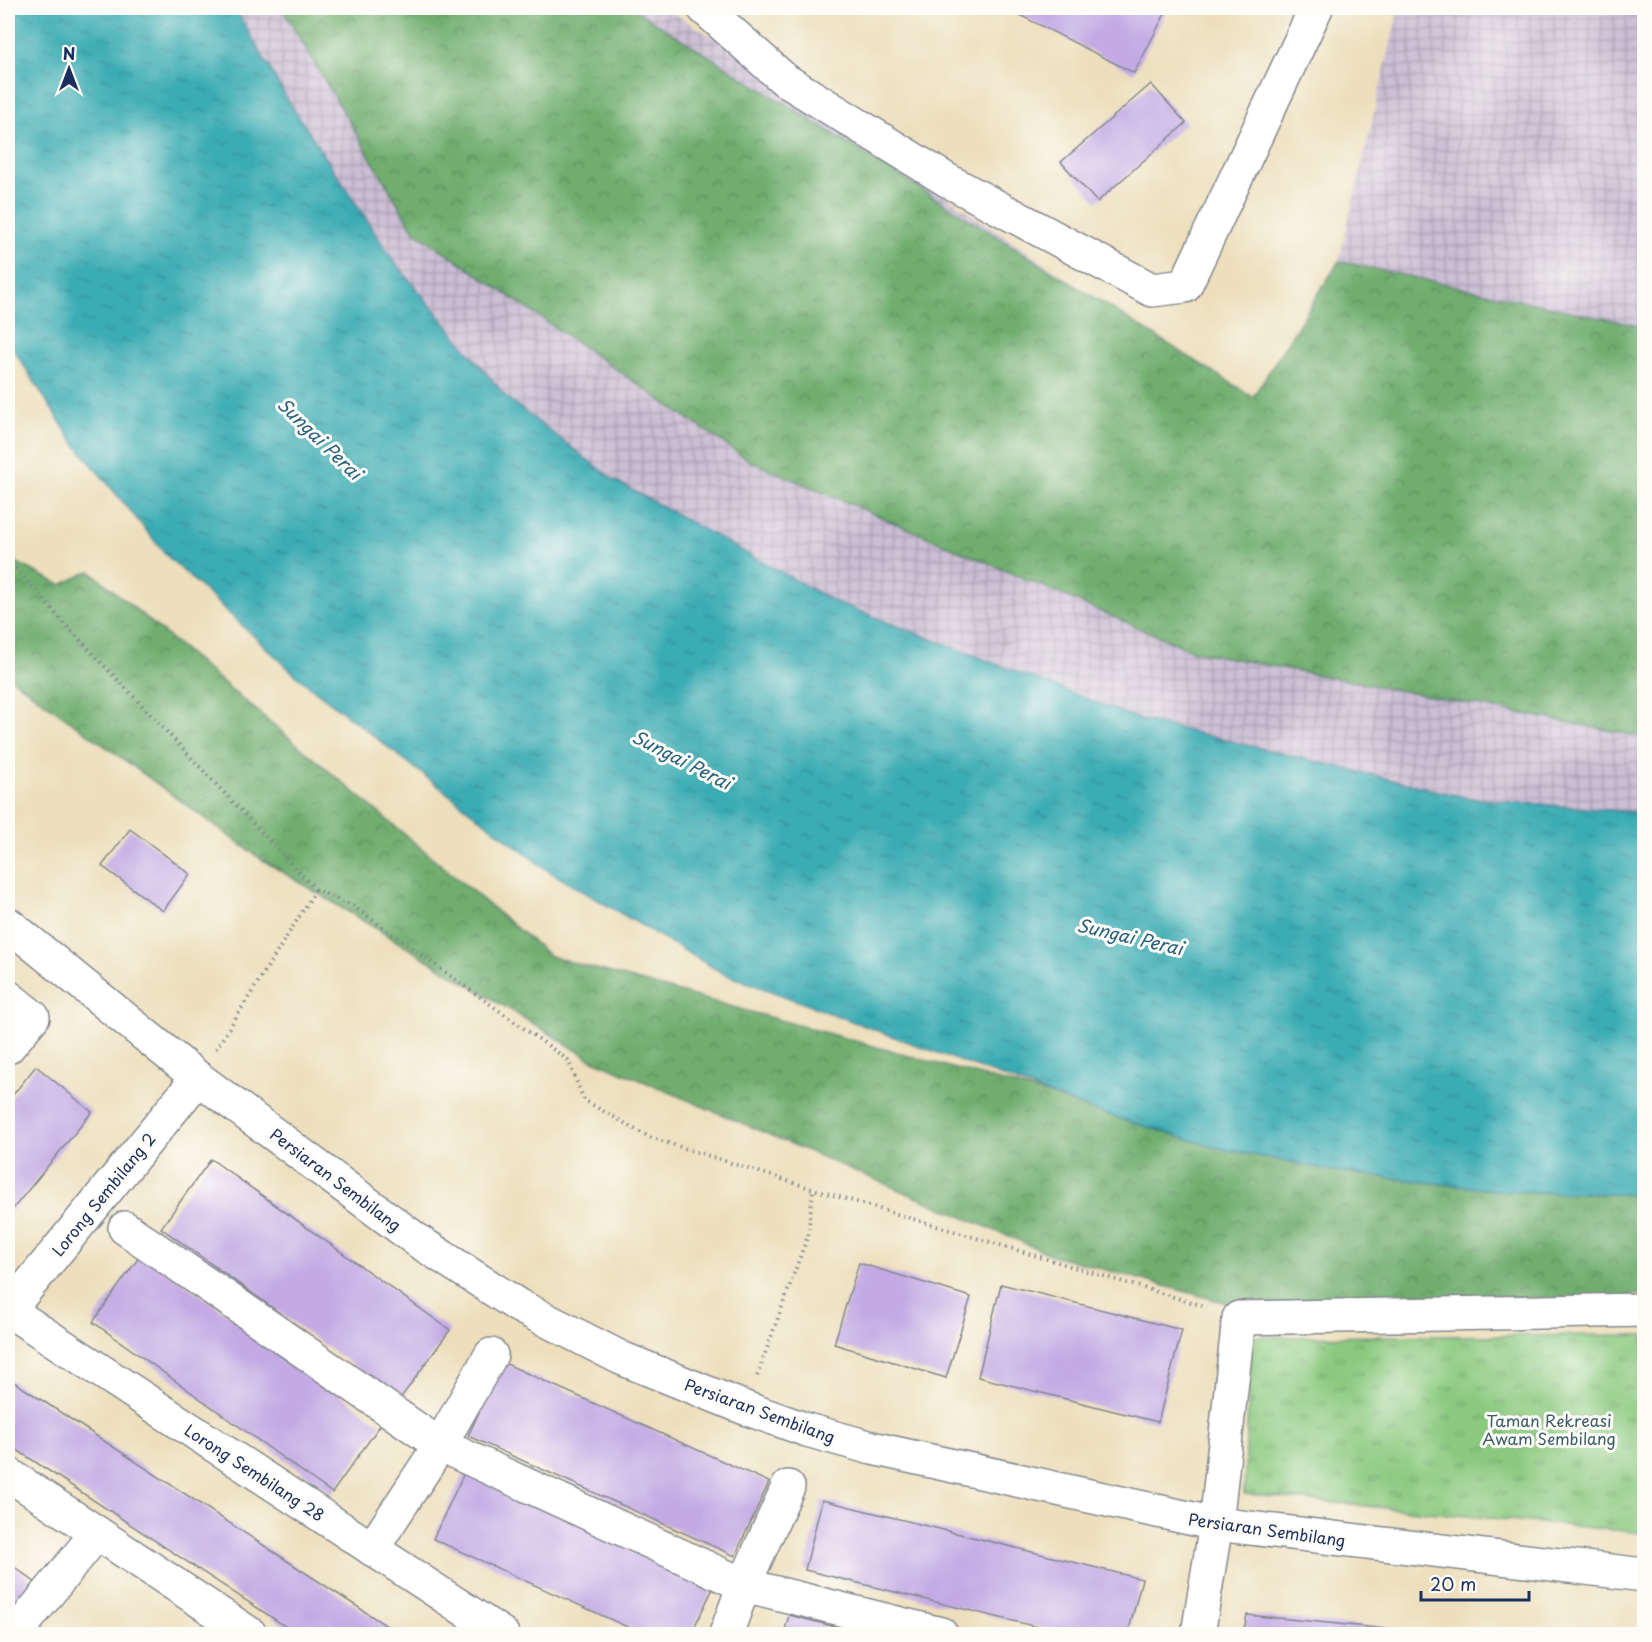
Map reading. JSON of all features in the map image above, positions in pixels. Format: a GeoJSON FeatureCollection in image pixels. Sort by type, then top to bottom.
{"type":"FeatureCollection","features":[{"type":"Feature","properties":{"kind":"street"},"geometry":{"type":"LineString","coordinates":[[704,8],[785,80],[947,180],[1152,290],[1185,286],[1316,8]]}},
{"type":"Feature","properties":{"kind":"street","name":"Persiaran Sembilang"},"geometry":{"type":"LineString","coordinates":[[8,924],[198,1078],[418,1241],[519,1306],[621,1358],[745,1408],[807,1430],[873,1448],[1216,1524],[1644,1575]]}},
{"type":"Feature","properties":{"kind":"street"},"geometry":{"type":"LineString","coordinates":[[8,997],[33,1017],[8,1047]]}},
{"type":"Feature","properties":{"kind":"street","name":"Lorong Sembilang 2"},"geometry":{"type":"LineString","coordinates":[[8,1310],[198,1078]]}},
{"type":"Feature","properties":{"kind":"street"},"geometry":{"type":"LineString","coordinates":[[125,1228],[440,1445],[744,1585],[941,1635]]}},
{"type":"Feature","properties":{"kind":"street","name":"Lorong Sembilang 28"},"geometry":{"type":"LineString","coordinates":[[8,1310],[502,1634]]}},
{"type":"Feature","properties":{"kind":"street"},"geometry":{"type":"LineString","coordinates":[[1198,1635],[1216,1524],[1239,1318],[1644,1310]]}},
{"type":"Feature","properties":{"kind":"street"},"geometry":{"type":"LineString","coordinates":[[372,1549],[440,1445],[490,1355]]}},
{"type":"Feature","properties":{"kind":"street"},"geometry":{"type":"LineString","coordinates":[[8,1474],[250,1635]]}},
{"type":"Feature","properties":{"kind":"street"},"geometry":{"type":"LineString","coordinates":[[726,1635],[744,1585],[788,1487]]}},
{"type":"Feature","properties":{"kind":"street"},"geometry":{"type":"LineString","coordinates":[[15,1635],[97,1533]]}},
{"type":"Feature","properties":{"kind":"path"},"geometry":{"type":"LineString","coordinates":[[8,559],[64,623],[316,890],[353,906],[568,1060],[584,1100],[649,1137],[813,1189],[1170,1294],[1239,1318]]}},
{"type":"Feature","properties":{"kind":"path"},"geometry":{"type":"LineString","coordinates":[[198,1078],[316,890]]}},
{"type":"Feature","properties":{"kind":"path"},"geometry":{"type":"LineString","coordinates":[[745,1408],[808,1235],[813,1189]]}},
{"type":"Feature","properties":{"kind":"shaded area"},"geometry":{"type":"Polygon","coordinates":[[[235,8],[665,8],[726,45],[1077,286],[1253,397],[1339,261],[1399,8],[1644,8],[1644,813],[1468,798],[1139,719],[833,601],[614,480],[506,397],[393,260],[289,102],[235,8]]]}},
{"type":"Feature","properties":{"kind":"green space"},"geometry":{"type":"Polygon","coordinates":[[[282,8],[632,8],[1253,397],[1339,261],[1644,327],[1644,737],[1193,651],[750,461],[414,231],[282,8]]]}},
{"type":"Feature","properties":{"kind":"green space"},"geometry":{"type":"Polygon","coordinates":[[[8,558],[61,585],[90,571],[550,956],[1050,1095],[1214,1147],[1339,1172],[1504,1191],[1644,1195],[1644,1295],[1241,1307],[1052,1255],[591,1059],[261,859],[8,676],[8,558]]]}},
{"type":"Feature","properties":{"kind":"green space","name":"Taman Rekreasi Awam Sembilang"},"geometry":{"type":"Polygon","coordinates":[[[1644,1335],[1644,1533],[1244,1494],[1251,1337],[1644,1335]]]}},
{"type":"Feature","properties":{"kind":"water","name":"Sungai Perai"},"geometry":{"type":"Polygon","coordinates":[[[8,8],[235,8],[289,102],[393,260],[506,397],[614,480],[833,601],[1139,719],[1468,798],[1644,813],[1644,1195],[1504,1191],[1339,1172],[1214,1147],[1092,1110],[724,974],[545,869],[300,679],[167,556],[71,439],[8,341],[8,8]]]}},
{"type":"Feature","properties":{"kind":"building"},"geometry":{"type":"Polygon","coordinates":[[[1006,8],[1168,8],[1134,73],[1006,8]]]}},
{"type":"Feature","properties":{"kind":"building"},"geometry":{"type":"Polygon","coordinates":[[[1151,84],[1186,123],[1097,202],[1061,162],[1151,84]]]}},
{"type":"Feature","properties":{"kind":"building"},"geometry":{"type":"Polygon","coordinates":[[[130,829],[190,874],[163,911],[102,866],[130,829]]]}},
{"type":"Feature","properties":{"kind":"building"},"geometry":{"type":"Polygon","coordinates":[[[36,1066],[92,1112],[8,1215],[8,1101],[36,1066]]]}},
{"type":"Feature","properties":{"kind":"building"},"geometry":{"type":"Polygon","coordinates":[[[211,1159],[450,1330],[400,1399],[161,1228],[211,1159]]]}},
{"type":"Feature","properties":{"kind":"building"},"geometry":{"type":"Polygon","coordinates":[[[142,1253],[381,1424],[332,1493],[93,1322],[142,1253]]]}},
{"type":"Feature","properties":{"kind":"building"},"geometry":{"type":"Polygon","coordinates":[[[859,1263],[971,1297],[946,1378],[834,1344],[859,1263]]]}},
{"type":"Feature","properties":{"kind":"building"},"geometry":{"type":"Polygon","coordinates":[[[1001,1284],[1182,1330],[1158,1422],[978,1377],[1001,1284]]]}},
{"type":"Feature","properties":{"kind":"building"},"geometry":{"type":"Polygon","coordinates":[[[502,1362],[769,1482],[735,1556],[468,1436],[502,1362]]]}},
{"type":"Feature","properties":{"kind":"building"},"geometry":{"type":"Polygon","coordinates":[[[11,1380],[399,1634],[297,1634],[8,1444],[8,1385],[11,1380]]]}},
{"type":"Feature","properties":{"kind":"building"},"geometry":{"type":"Polygon","coordinates":[[[465,1471],[714,1586],[691,1634],[643,1634],[433,1539],[465,1471]]]}},
{"type":"Feature","properties":{"kind":"building"},"geometry":{"type":"Polygon","coordinates":[[[822,1500],[1142,1579],[1128,1634],[1066,1634],[805,1570],[822,1500]]]}},
{"type":"Feature","properties":{"kind":"building"},"geometry":{"type":"Polygon","coordinates":[[[8,1562],[37,1584],[8,1623],[8,1562]]]}},
{"type":"Feature","properties":{"kind":"building"},"geometry":{"type":"Polygon","coordinates":[[[789,1615],[863,1634],[784,1634],[789,1615]]]}},
{"type":"Feature","properties":{"kind":"building"},"geometry":{"type":"Polygon","coordinates":[[[1247,1615],[1427,1633],[1427,1634],[1243,1634],[1247,1615]]]}}]}
